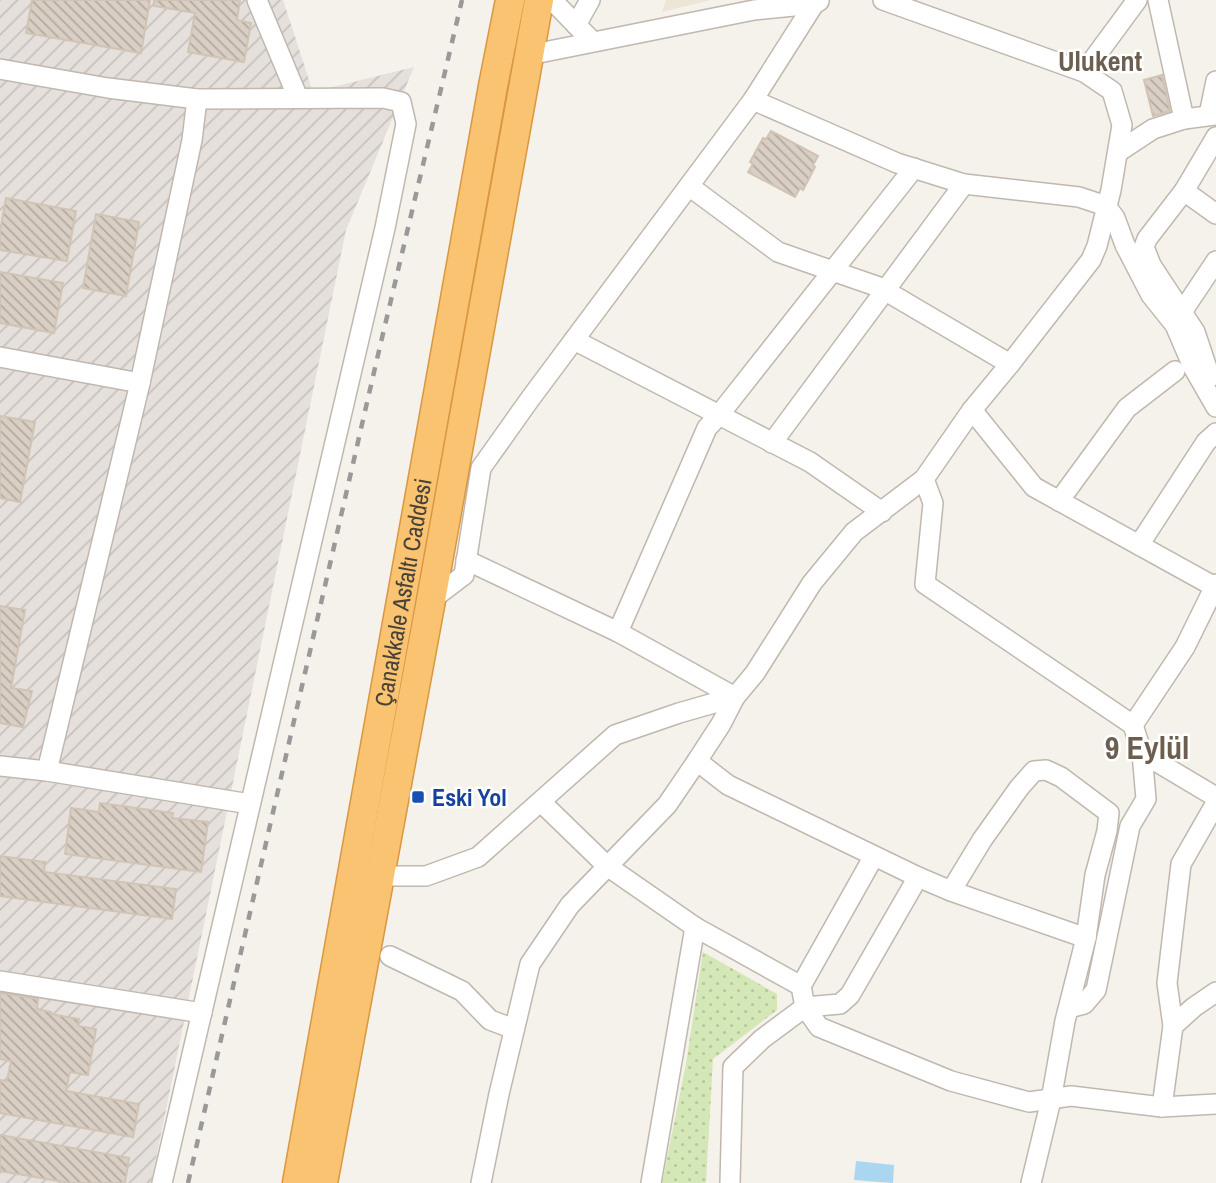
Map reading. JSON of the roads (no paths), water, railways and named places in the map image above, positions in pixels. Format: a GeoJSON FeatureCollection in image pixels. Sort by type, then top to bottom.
{"type":"FeatureCollection","features":[{"type":"Feature","properties":{"kind":"highway","name":"Çanakkale Asfaltı Caddesi"},"geometry":{"type":"LineString","coordinates":[[297,1183],[492,86],[510,0]]}},
{"type":"Feature","properties":{"kind":"highway"},"geometry":{"type":"LineString","coordinates":[[323,1183],[539,0]]}},
{"type":"Feature","properties":{"kind":"street"},"geometry":{"type":"LineString","coordinates":[[257,0],[298,98]]}},
{"type":"Feature","properties":{"kind":"street"},"geometry":{"type":"LineString","coordinates":[[552,0],[592,41]]}},
{"type":"Feature","properties":{"kind":"street"},"geometry":{"type":"LineString","coordinates":[[576,25],[590,0]]}},
{"type":"Feature","properties":{"kind":"street"},"geometry":{"type":"LineString","coordinates":[[481,1183],[530,964],[570,905],[667,805],[721,724],[735,697],[755,673],[812,583],[855,532],[924,479],[972,410],[1091,260],[1097,246],[1111,190],[1122,125],[1112,91],[1084,72],[883,0]]}},
{"type":"Feature","properties":{"kind":"street"},"geometry":{"type":"LineString","coordinates":[[1084,72],[1137,0]]}},
{"type":"Feature","properties":{"kind":"street"},"geometry":{"type":"LineString","coordinates":[[1158,0],[1184,119]]}},
{"type":"Feature","properties":{"kind":"street"},"geometry":{"type":"LineString","coordinates":[[529,55],[754,10],[817,2]]}},
{"type":"Feature","properties":{"kind":"street"},"geometry":{"type":"LineString","coordinates":[[431,600],[464,575],[481,468],[753,100],[817,2]]}},
{"type":"Feature","properties":{"kind":"street"},"geometry":{"type":"LineString","coordinates":[[0,69],[108,88],[197,99],[383,98],[401,102],[406,124],[385,228],[162,1183]]}},
{"type":"Feature","properties":{"kind":"street"},"geometry":{"type":"LineString","coordinates":[[1118,152],[1153,129],[1184,119],[1213,115],[1216,81]]}},
{"type":"Feature","properties":{"kind":"street"},"geometry":{"type":"LineString","coordinates":[[47,771],[140,383],[192,140],[197,99]]}},
{"type":"Feature","properties":{"kind":"street"},"geometry":{"type":"LineString","coordinates":[[753,100],[897,163],[964,184],[1079,197],[1106,206],[1115,218],[1125,245],[1151,295],[1175,325],[1193,367],[1216,407]]}},
{"type":"Feature","properties":{"kind":"street"},"geometry":{"type":"LineString","coordinates":[[1216,137],[1184,191],[1147,239],[1144,247],[1151,265],[1195,332],[1211,382],[1216,388]]}},
{"type":"Feature","properties":{"kind":"street"},"geometry":{"type":"LineString","coordinates":[[618,632],[707,428],[914,168]]}},
{"type":"Feature","properties":{"kind":"street"},"geometry":{"type":"LineString","coordinates":[[772,443],[964,184]]}},
{"type":"Feature","properties":{"kind":"street"},"geometry":{"type":"LineString","coordinates":[[689,186],[778,252],[885,291],[1010,365]]}},
{"type":"Feature","properties":{"kind":"street"},"geometry":{"type":"LineString","coordinates":[[1184,191],[1216,214]]}},
{"type":"Feature","properties":{"kind":"street"},"geometry":{"type":"LineString","coordinates":[[1182,312],[1216,261]]}},
{"type":"Feature","properties":{"kind":"street"},"geometry":{"type":"LineString","coordinates":[[574,340],[810,462],[882,512]]}},
{"type":"Feature","properties":{"kind":"street"},"geometry":{"type":"LineString","coordinates":[[0,357],[140,383]]}},
{"type":"Feature","properties":{"kind":"street"},"geometry":{"type":"LineString","coordinates":[[1059,500],[1127,408],[1175,371]]}},
{"type":"Feature","properties":{"kind":"street"},"geometry":{"type":"LineString","coordinates":[[972,410],[1034,487],[1216,586],[1185,647],[1133,725]]}},
{"type":"Feature","properties":{"kind":"street"},"geometry":{"type":"LineString","coordinates":[[1139,545],[1206,442],[1216,433]]}},
{"type":"Feature","properties":{"kind":"street"},"geometry":{"type":"LineString","coordinates":[[924,479],[933,502],[925,584],[1133,725],[1142,753],[1146,799],[1130,826],[1096,990],[1084,1004],[1069,1008]]}},
{"type":"Feature","properties":{"kind":"street"},"geometry":{"type":"LineString","coordinates":[[466,560],[618,632],[735,697]]}},
{"type":"Feature","properties":{"kind":"street"},"geometry":{"type":"LineString","coordinates":[[380,876],[426,876],[478,857],[615,735],[735,697]]}},
{"type":"Feature","properties":{"kind":"street"},"geometry":{"type":"LineString","coordinates":[[1142,753],[1216,797]]}},
{"type":"Feature","properties":{"kind":"street"},"geometry":{"type":"LineString","coordinates":[[697,761],[728,785],[918,877],[1086,938]]}},
{"type":"Feature","properties":{"kind":"street"},"geometry":{"type":"LineString","coordinates":[[0,766],[47,771],[250,804]]}},
{"type":"Feature","properties":{"kind":"street"},"geometry":{"type":"LineString","coordinates":[[951,891],[982,840],[1018,788],[1034,771],[1046,770],[1069,783],[1109,813],[1107,831],[1094,875],[1086,938],[1031,1183]]}},
{"type":"Feature","properties":{"kind":"street"},"geometry":{"type":"LineString","coordinates":[[541,802],[607,866],[695,927],[801,986]]}},
{"type":"Feature","properties":{"kind":"street"},"geometry":{"type":"LineString","coordinates":[[1162,1107],[1173,1026],[1167,983],[1181,864],[1216,803]]}},
{"type":"Feature","properties":{"kind":"street"},"geometry":{"type":"LineString","coordinates":[[874,856],[801,986],[805,1007],[818,1027],[951,1081],[1029,1102],[1070,1096],[1162,1107],[1216,1104]]}},
{"type":"Feature","properties":{"kind":"street"},"geometry":{"type":"LineString","coordinates":[[730,1183],[733,1068],[762,1039],[805,1007],[840,1004],[850,995],[918,877]]}},
{"type":"Feature","properties":{"kind":"street"},"geometry":{"type":"LineString","coordinates":[[651,1183],[695,927]]}},
{"type":"Feature","properties":{"kind":"street"},"geometry":{"type":"LineString","coordinates":[[390,956],[462,991],[490,1020],[514,1029]]}},
{"type":"Feature","properties":{"kind":"street"},"geometry":{"type":"LineString","coordinates":[[0,981],[202,1013]]}},
{"type":"Feature","properties":{"kind":"street"},"geometry":{"type":"LineString","coordinates":[[1173,1026],[1216,992]]}},
{"type":"Feature","properties":{"kind":"water"},"geometry":{"type":"Polygon","coordinates":[[[856,1161],[894,1165],[893,1183],[854,1180],[856,1161]]]}},
{"type":"Feature","properties":{"kind":"railway"},"geometry":{"type":"LineString","coordinates":[[188,1183],[462,0]]}},
{"type":"Feature","properties":{"kind":"place","name":"Eski Yol"},"geometry":{"type":"Point","coordinates":[418,797]}},
{"type":"Feature","properties":{"kind":"district","name":"Ulukent"},"geometry":{"type":"Point","coordinates":[1100,61]}},
{"type":"Feature","properties":{"kind":"district","name":"9 Eylül"},"geometry":{"type":"Point","coordinates":[1147,747]}}]}
